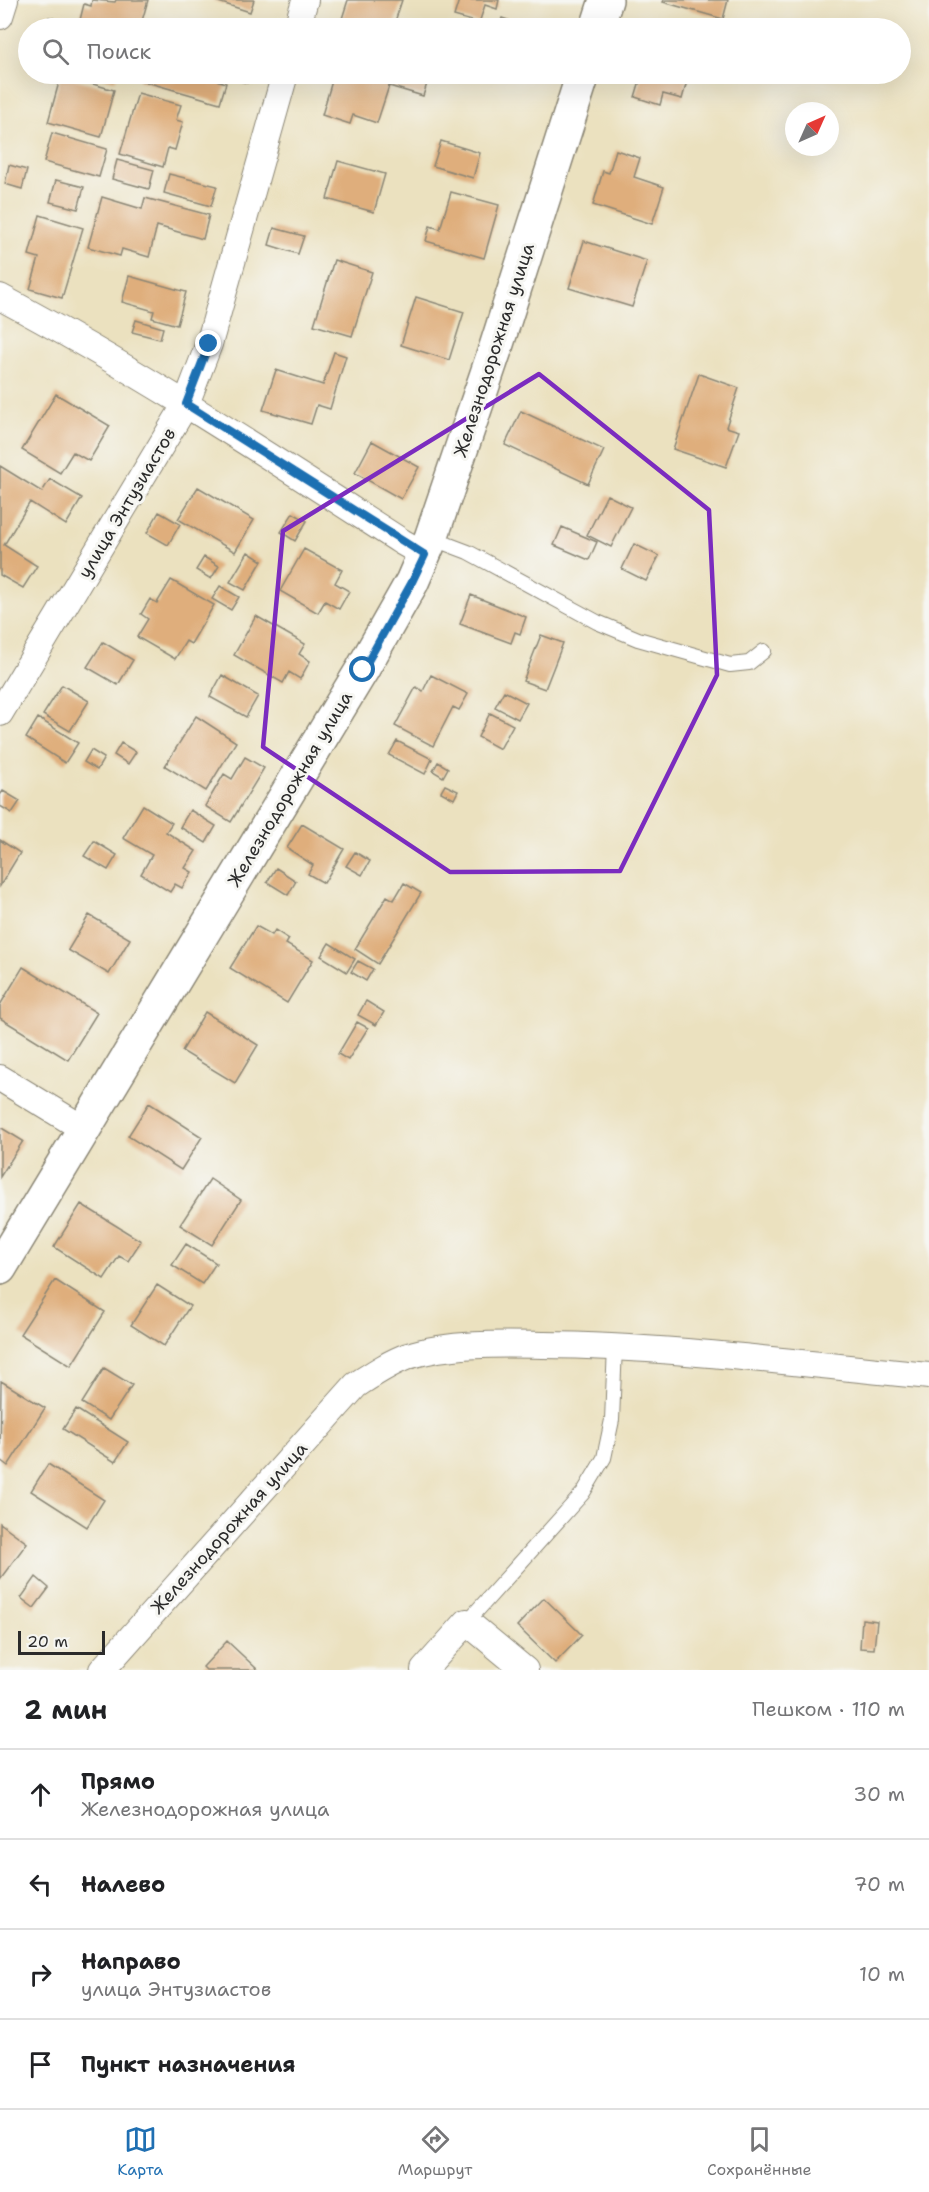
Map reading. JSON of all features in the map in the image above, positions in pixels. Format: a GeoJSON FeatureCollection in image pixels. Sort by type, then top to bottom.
{"type":"FeatureCollection","features":[{"type":"Feature","properties":{"kind":"street"},"geometry":{"type":"LineString","coordinates":[[0,16],[4,0]]}},
{"type":"Feature","properties":{"kind":"street"},"geometry":{"type":"LineString","coordinates":[[300,18],[305,0]]}},
{"type":"Feature","properties":{"kind":"street"},"geometry":{"type":"LineString","coordinates":[[600,18],[606,0]]}},
{"type":"Feature","properties":{"kind":"street","name":"улица Энтузиастов"},"geometry":{"type":"LineString","coordinates":[[0,713],[186,404],[209,344],[282,84]]}},
{"type":"Feature","properties":{"kind":"street","name":"Железнодорожная улица"},"geometry":{"type":"LineString","coordinates":[[0,1269],[363,670],[412,582],[428,547],[496,347],[580,84]]}},
{"type":"Feature","properties":{"kind":"street"},"geometry":{"type":"LineString","coordinates":[[0,297],[59,328],[186,404],[392,536],[428,547]]}},
{"type":"Feature","properties":{"kind":"street"},"geometry":{"type":"LineString","coordinates":[[0,1078],[84,1129]]}},
{"type":"Feature","properties":{"kind":"street","name":"Железнодорожная улица"},"geometry":{"type":"LineString","coordinates":[[102,1670],[356,1385],[382,1367],[409,1356],[445,1349],[497,1344],[615,1346],[929,1376]]}},
{"type":"Feature","properties":{"kind":"street"},"geometry":{"type":"LineString","coordinates":[[424,1670],[467,1622],[525,1670]]}},
{"type":"Feature","properties":{"kind":"lane"},"geometry":{"type":"LineString","coordinates":[[428,547],[468,552],[597,622],[638,639],[730,665],[749,663],[764,651]]}},
{"type":"Feature","properties":{"kind":"lane"},"geometry":{"type":"LineString","coordinates":[[467,1622],[583,1493],[604,1458],[612,1420],[615,1346]]}},
{"type":"Feature","properties":{"kind":"highlighted area"},"geometry":{"type":"Polygon","coordinates":[[[539,374],[709,510],[717,675],[620,871],[450,872],[263,747],[283,531],[539,374]]]}},
{"type":"Feature","properties":{"kind":"building"},"geometry":{"type":"Polygon","coordinates":[[[92,0],[115,2],[116,0],[148,0],[143,18],[80,18],[84,4],[91,6],[92,0]]]}},
{"type":"Feature","properties":{"kind":"building"},"geometry":{"type":"Polygon","coordinates":[[[212,0],[254,0],[250,12],[212,0]]]}},
{"type":"Feature","properties":{"kind":"building"},"geometry":{"type":"Polygon","coordinates":[[[348,0],[402,0],[396,18],[342,18],[348,0]]]}},
{"type":"Feature","properties":{"kind":"building"},"geometry":{"type":"Polygon","coordinates":[[[459,0],[499,0],[497,9],[485,5],[481,18],[454,16],[459,0]]]}},
{"type":"Feature","properties":{"kind":"building"},"geometry":{"type":"Polygon","coordinates":[[[664,0],[728,0],[723,18],[663,2],[664,0]]]}},
{"type":"Feature","properties":{"kind":"building"},"geometry":{"type":"Polygon","coordinates":[[[59,84],[93,84],[114,90],[101,137],[48,122],[59,84]]]}},
{"type":"Feature","properties":{"kind":"building"},"geometry":{"type":"Polygon","coordinates":[[[153,84],[226,84],[220,103],[153,84]]]}},
{"type":"Feature","properties":{"kind":"building"},"geometry":{"type":"Polygon","coordinates":[[[331,84],[427,84],[423,96],[389,86],[377,123],[353,115],[350,124],[322,115],[331,84]]]}},
{"type":"Feature","properties":{"kind":"building"},"geometry":{"type":"Polygon","coordinates":[[[639,84],[686,84],[682,99],[663,94],[660,105],[635,97],[639,84]]]}},
{"type":"Feature","properties":{"kind":"building"},"geometry":{"type":"Polygon","coordinates":[[[138,93],[181,105],[176,120],[183,122],[175,150],[168,148],[163,167],[120,154],[138,93]]]}},
{"type":"Feature","properties":{"kind":"building"},"geometry":{"type":"Polygon","coordinates":[[[52,133],[107,149],[99,177],[44,162],[52,133]]]}},
{"type":"Feature","properties":{"kind":"building"},"geometry":{"type":"Polygon","coordinates":[[[441,141],[480,153],[473,178],[433,166],[441,141]]]}},
{"type":"Feature","properties":{"kind":"building"},"geometry":{"type":"Polygon","coordinates":[[[616,150],[640,158],[634,177],[664,187],[652,224],[593,205],[603,171],[609,173],[616,150]]]}},
{"type":"Feature","properties":{"kind":"building"},"geometry":{"type":"Polygon","coordinates":[[[117,160],[154,170],[149,189],[112,179],[117,160]]]}},
{"type":"Feature","properties":{"kind":"building"},"geometry":{"type":"Polygon","coordinates":[[[338,161],[385,174],[374,212],[327,199],[338,161]]]}},
{"type":"Feature","properties":{"kind":"building"},"geometry":{"type":"Polygon","coordinates":[[[9,165],[27,170],[22,189],[5,184],[9,165]]]}},
{"type":"Feature","properties":{"kind":"building"},"geometry":{"type":"Polygon","coordinates":[[[169,174],[217,186],[211,206],[164,193],[169,174]]]}},
{"type":"Feature","properties":{"kind":"building"},"geometry":{"type":"Polygon","coordinates":[[[56,180],[84,187],[78,209],[50,202],[56,180]]]}},
{"type":"Feature","properties":{"kind":"building"},"geometry":{"type":"Polygon","coordinates":[[[451,192],[499,205],[484,258],[426,241],[430,226],[440,229],[451,192]]]}},
{"type":"Feature","properties":{"kind":"building"},"geometry":{"type":"Polygon","coordinates":[[[102,197],[142,209],[145,198],[209,215],[203,239],[157,226],[149,257],[122,249],[120,256],[88,247],[102,197]]]}},
{"type":"Feature","properties":{"kind":"building"},"geometry":{"type":"Polygon","coordinates":[[[40,215],[83,228],[62,298],[30,289],[39,258],[29,255],[40,215]]]}},
{"type":"Feature","properties":{"kind":"building"},"geometry":{"type":"Polygon","coordinates":[[[274,228],[304,236],[298,254],[269,245],[274,228]]]}},
{"type":"Feature","properties":{"kind":"building"},"geometry":{"type":"Polygon","coordinates":[[[584,241],[647,261],[632,307],[569,288],[584,241]]]}},
{"type":"Feature","properties":{"kind":"building"},"geometry":{"type":"Polygon","coordinates":[[[334,260],[372,272],[352,336],[314,325],[334,260]]]}},
{"type":"Feature","properties":{"kind":"building"},"geometry":{"type":"Polygon","coordinates":[[[129,276],[186,292],[177,325],[152,318],[154,311],[122,302],[129,276]]]}},
{"type":"Feature","properties":{"kind":"building"},"geometry":{"type":"Polygon","coordinates":[[[416,297],[464,312],[449,360],[401,345],[416,297]]]}},
{"type":"Feature","properties":{"kind":"building"},"geometry":{"type":"Polygon","coordinates":[[[136,320],[163,328],[160,339],[132,332],[136,320]]]}},
{"type":"Feature","properties":{"kind":"building"},"geometry":{"type":"Polygon","coordinates":[[[334,352],[346,356],[330,409],[317,405],[311,424],[263,410],[276,370],[323,385],[334,352]]]}},
{"type":"Feature","properties":{"kind":"building"},"geometry":{"type":"Polygon","coordinates":[[[699,374],[739,388],[726,427],[739,431],[726,467],[673,449],[699,374]]]}},
{"type":"Feature","properties":{"kind":"building"},"geometry":{"type":"Polygon","coordinates":[[[56,394],[110,426],[89,461],[73,452],[60,473],[22,450],[56,394]]]}},
{"type":"Feature","properties":{"kind":"building"},"geometry":{"type":"Polygon","coordinates":[[[521,411],[604,450],[588,484],[505,445],[521,411]]]}},
{"type":"Feature","properties":{"kind":"building"},"geometry":{"type":"Polygon","coordinates":[[[372,441],[419,467],[401,499],[355,473],[372,441]]]}},
{"type":"Feature","properties":{"kind":"building"},"geometry":{"type":"Polygon","coordinates":[[[0,466],[42,492],[50,479],[82,498],[66,525],[30,502],[4,545],[37,566],[23,588],[0,575],[0,466]]]}},
{"type":"Feature","properties":{"kind":"building"},"geometry":{"type":"Polygon","coordinates":[[[198,487],[254,520],[235,552],[178,519],[198,487]]]}},
{"type":"Feature","properties":{"kind":"building"},"geometry":{"type":"Polygon","coordinates":[[[607,495],[631,507],[611,547],[587,535],[607,495]]]}},
{"type":"Feature","properties":{"kind":"building"},"geometry":{"type":"Polygon","coordinates":[[[159,512],[180,524],[168,545],[147,533],[159,512]]]}},
{"type":"Feature","properties":{"kind":"building"},"geometry":{"type":"Polygon","coordinates":[[[293,513],[307,521],[295,541],[281,532],[293,513]]]}},
{"type":"Feature","properties":{"kind":"building"},"geometry":{"type":"Polygon","coordinates":[[[562,527],[597,542],[589,560],[554,545],[562,527]]]}},
{"type":"Feature","properties":{"kind":"building"},"geometry":{"type":"Polygon","coordinates":[[[634,544],[659,556],[646,581],[622,569],[634,544]]]}},
{"type":"Feature","properties":{"kind":"building"},"geometry":{"type":"Polygon","coordinates":[[[304,549],[342,570],[335,583],[349,591],[339,609],[325,601],[318,613],[280,591],[304,549]]]}},
{"type":"Feature","properties":{"kind":"building"},"geometry":{"type":"Polygon","coordinates":[[[248,552],[262,561],[245,590],[230,582],[248,552]]]}},
{"type":"Feature","properties":{"kind":"building"},"geometry":{"type":"Polygon","coordinates":[[[204,557],[219,566],[211,579],[196,570],[204,557]]]}},
{"type":"Feature","properties":{"kind":"building"},"geometry":{"type":"Polygon","coordinates":[[[171,580],[214,605],[191,644],[186,641],[175,659],[137,637],[148,619],[141,614],[150,599],[157,603],[171,580]]]}},
{"type":"Feature","properties":{"kind":"building"},"geometry":{"type":"Polygon","coordinates":[[[220,586],[239,597],[231,610],[212,599],[220,586]]]}},
{"type":"Feature","properties":{"kind":"building"},"geometry":{"type":"Polygon","coordinates":[[[471,595],[526,617],[520,634],[515,632],[511,643],[460,624],[471,595]]]}},
{"type":"Feature","properties":{"kind":"building"},"geometry":{"type":"Polygon","coordinates":[[[256,616],[305,644],[299,654],[310,661],[300,679],[289,672],[283,683],[234,655],[256,616]]]}},
{"type":"Feature","properties":{"kind":"building"},"geometry":{"type":"Polygon","coordinates":[[[541,635],[563,643],[545,689],[523,681],[541,635]]]}},
{"type":"Feature","properties":{"kind":"building"},"geometry":{"type":"Polygon","coordinates":[[[103,642],[133,660],[118,685],[87,667],[103,642]]]}},
{"type":"Feature","properties":{"kind":"building"},"geometry":{"type":"Polygon","coordinates":[[[222,675],[258,696],[246,717],[210,697],[222,675]]]}},
{"type":"Feature","properties":{"kind":"building"},"geometry":{"type":"Polygon","coordinates":[[[431,675],[468,694],[459,710],[453,707],[433,746],[395,726],[416,687],[423,691],[431,675]]]}},
{"type":"Feature","properties":{"kind":"building"},"geometry":{"type":"Polygon","coordinates":[[[62,685],[89,701],[70,731],[43,715],[62,685]]]}},
{"type":"Feature","properties":{"kind":"building"},"geometry":{"type":"Polygon","coordinates":[[[504,691],[527,703],[518,719],[495,707],[504,691]]]}},
{"type":"Feature","properties":{"kind":"building"},"geometry":{"type":"Polygon","coordinates":[[[490,713],[513,725],[500,749],[478,737],[490,713]]]}},
{"type":"Feature","properties":{"kind":"building"},"geometry":{"type":"Polygon","coordinates":[[[196,716],[236,742],[206,791],[165,766],[196,716]]]}},
{"type":"Feature","properties":{"kind":"building"},"geometry":{"type":"Polygon","coordinates":[[[38,718],[78,743],[65,763],[26,738],[38,718]]]}},
{"type":"Feature","properties":{"kind":"building"},"geometry":{"type":"Polygon","coordinates":[[[397,741],[432,759],[425,774],[389,755],[397,741]]]}},
{"type":"Feature","properties":{"kind":"building"},"geometry":{"type":"Polygon","coordinates":[[[121,743],[136,752],[128,764],[114,755],[121,743]]]}},
{"type":"Feature","properties":{"kind":"building"},"geometry":{"type":"Polygon","coordinates":[[[91,750],[104,758],[97,770],[84,762],[91,750]]]}},
{"type":"Feature","properties":{"kind":"building"},"geometry":{"type":"Polygon","coordinates":[[[245,757],[264,768],[231,822],[205,806],[224,774],[232,779],[245,757]]]}},
{"type":"Feature","properties":{"kind":"building"},"geometry":{"type":"Polygon","coordinates":[[[438,762],[448,768],[443,777],[433,771],[438,762]]]}},
{"type":"Feature","properties":{"kind":"building"},"geometry":{"type":"Polygon","coordinates":[[[445,785],[458,791],[454,799],[441,792],[445,785]]]}},
{"type":"Feature","properties":{"kind":"building"},"geometry":{"type":"Polygon","coordinates":[[[3,791],[20,801],[12,813],[0,806],[0,795],[3,791]]]}},
{"type":"Feature","properties":{"kind":"building"},"geometry":{"type":"Polygon","coordinates":[[[143,805],[172,823],[166,832],[196,851],[185,868],[192,872],[182,888],[175,884],[170,892],[141,874],[152,855],[123,838],[143,805]]]}},
{"type":"Feature","properties":{"kind":"building"},"geometry":{"type":"Polygon","coordinates":[[[190,810],[216,826],[206,843],[180,827],[190,810]]]}},
{"type":"Feature","properties":{"kind":"building"},"geometry":{"type":"Polygon","coordinates":[[[302,824],[344,849],[324,883],[308,874],[313,865],[287,848],[302,824]]]}},
{"type":"Feature","properties":{"kind":"building"},"geometry":{"type":"Polygon","coordinates":[[[0,840],[20,853],[0,886],[0,840]]]}},
{"type":"Feature","properties":{"kind":"building"},"geometry":{"type":"Polygon","coordinates":[[[94,841],[117,855],[108,870],[84,856],[94,841]]]}},
{"type":"Feature","properties":{"kind":"building"},"geometry":{"type":"Polygon","coordinates":[[[355,852],[370,861],[362,875],[346,866],[355,852]]]}},
{"type":"Feature","properties":{"kind":"building"},"geometry":{"type":"Polygon","coordinates":[[[276,868],[296,881],[288,895],[267,882],[276,868]]]}},
{"type":"Feature","properties":{"kind":"building"},"geometry":{"type":"Polygon","coordinates":[[[404,883],[421,893],[378,964],[355,949],[387,896],[394,900],[404,883]]]}},
{"type":"Feature","properties":{"kind":"building"},"geometry":{"type":"Polygon","coordinates":[[[89,915],[130,939],[109,974],[68,950],[89,915]]]}},
{"type":"Feature","properties":{"kind":"building"},"geometry":{"type":"Polygon","coordinates":[[[256,926],[272,935],[275,930],[289,939],[286,944],[313,960],[287,1003],[230,968],[256,926]]]}},
{"type":"Feature","properties":{"kind":"building"},"geometry":{"type":"Polygon","coordinates":[[[329,943],[355,959],[347,972],[321,956],[329,943]]]}},
{"type":"Feature","properties":{"kind":"building"},"geometry":{"type":"Polygon","coordinates":[[[358,961],[373,969],[366,981],[351,972],[358,961]]]}},
{"type":"Feature","properties":{"kind":"building"},"geometry":{"type":"Polygon","coordinates":[[[23,967],[97,1013],[68,1060],[0,1018],[0,1005],[23,967]]]}},
{"type":"Feature","properties":{"kind":"building"},"geometry":{"type":"Polygon","coordinates":[[[366,1001],[384,1012],[376,1025],[358,1015],[366,1001]]]}},
{"type":"Feature","properties":{"kind":"building"},"geometry":{"type":"Polygon","coordinates":[[[205,1012],[258,1045],[235,1083],[182,1051],[205,1012]]]}},
{"type":"Feature","properties":{"kind":"building"},"geometry":{"type":"Polygon","coordinates":[[[357,1022],[368,1028],[348,1060],[338,1054],[357,1022]]]}},
{"type":"Feature","properties":{"kind":"building"},"geometry":{"type":"Polygon","coordinates":[[[149,1103],[202,1137],[181,1170],[128,1136],[149,1103]]]}},
{"type":"Feature","properties":{"kind":"building"},"geometry":{"type":"Polygon","coordinates":[[[0,1127],[23,1141],[0,1177],[0,1127]]]}},
{"type":"Feature","properties":{"kind":"building"},"geometry":{"type":"Polygon","coordinates":[[[210,1179],[241,1200],[212,1245],[180,1225],[210,1179]]]}},
{"type":"Feature","properties":{"kind":"building"},"geometry":{"type":"Polygon","coordinates":[[[81,1204],[141,1241],[128,1261],[119,1256],[104,1279],[54,1247],[81,1204]]]}},
{"type":"Feature","properties":{"kind":"building"},"geometry":{"type":"Polygon","coordinates":[[[186,1244],[216,1263],[202,1284],[172,1265],[186,1244]]]}},
{"type":"Feature","properties":{"kind":"building"},"geometry":{"type":"Polygon","coordinates":[[[55,1280],[105,1312],[71,1366],[20,1334],[55,1280]]]}},
{"type":"Feature","properties":{"kind":"building"},"geometry":{"type":"Polygon","coordinates":[[[157,1285],[190,1306],[164,1346],[131,1325],[157,1285]]]}},
{"type":"Feature","properties":{"kind":"building"},"geometry":{"type":"Polygon","coordinates":[[[104,1368],[132,1385],[109,1420],[82,1403],[104,1368]]]}},
{"type":"Feature","properties":{"kind":"building"},"geometry":{"type":"Polygon","coordinates":[[[1,1381],[45,1408],[8,1466],[0,1460],[1,1381]]]}},
{"type":"Feature","properties":{"kind":"building"},"geometry":{"type":"Polygon","coordinates":[[[76,1409],[128,1442],[115,1462],[63,1429],[76,1409]]]}},
{"type":"Feature","properties":{"kind":"building"},"geometry":{"type":"Polygon","coordinates":[[[48,1464],[104,1500],[87,1527],[31,1491],[48,1464]]]}},
{"type":"Feature","properties":{"kind":"building"},"geometry":{"type":"Polygon","coordinates":[[[0,1523],[27,1543],[0,1579],[0,1523]]]}},
{"type":"Feature","properties":{"kind":"building"},"geometry":{"type":"Polygon","coordinates":[[[36,1577],[49,1588],[34,1608],[21,1598],[36,1577]]]}},
{"type":"Feature","properties":{"kind":"building"},"geometry":{"type":"Polygon","coordinates":[[[544,1598],[582,1635],[555,1663],[517,1626],[544,1598]]]}},
{"type":"Feature","properties":{"kind":"building"},"geometry":{"type":"Polygon","coordinates":[[[862,1619],[877,1621],[874,1649],[860,1648],[862,1619]]]}},
{"type":"Feature","properties":{"kind":"building"},"geometry":{"type":"Polygon","coordinates":[[[227,1641],[258,1670],[206,1670],[203,1667],[227,1641]]]}},
{"type":"Feature","properties":{"kind":"route"},"geometry":{"type":"LineString","coordinates":[[209,344],[186,404],[425,555],[363,670]]}}]}
